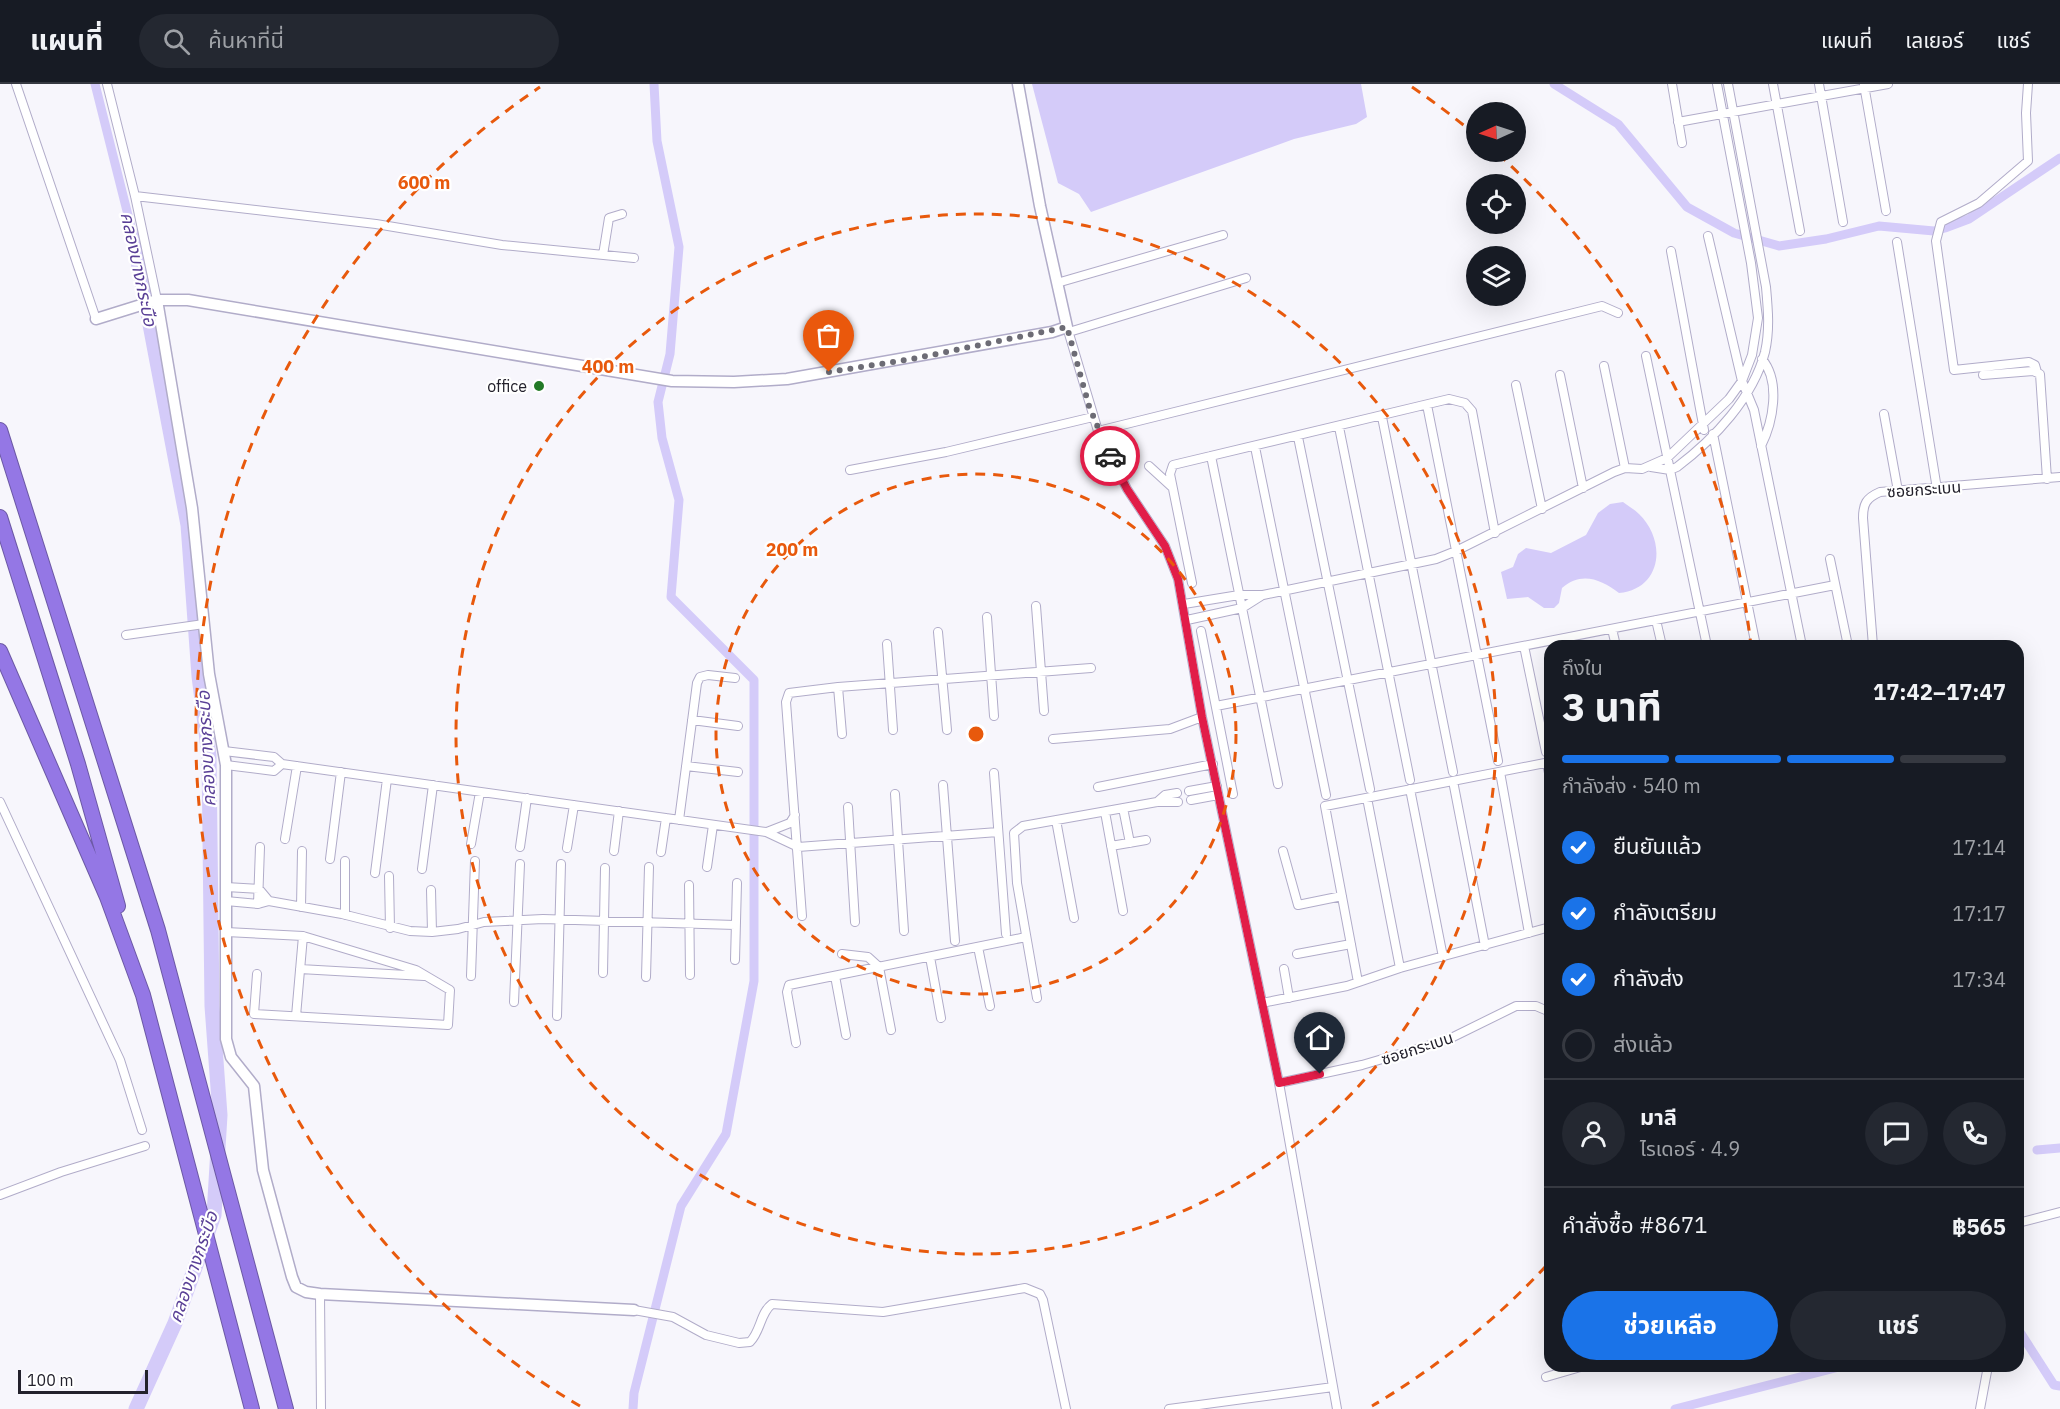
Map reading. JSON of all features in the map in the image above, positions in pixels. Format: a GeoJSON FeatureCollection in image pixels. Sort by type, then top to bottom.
{"type":"FeatureCollection","features":[{"type":"Feature","properties":{"kind":"highway"},"geometry":{"type":"LineString","coordinates":[[0,430],[153,912],[286,1409]]}},
{"type":"Feature","properties":{"kind":"highway"},"geometry":{"type":"LineString","coordinates":[[0,517],[75,754],[143,995],[252,1409]]}},
{"type":"Feature","properties":{"kind":"highway"},"geometry":{"type":"LineString","coordinates":[[0,651],[107,897],[143,995]]}},
{"type":"Feature","properties":{"kind":"street"},"geometry":{"type":"LineString","coordinates":[[16,84],[96,319],[157,300],[188,300],[672,381],[734,382],[787,379],[1068,330],[1246,278]]}},
{"type":"Feature","properties":{"kind":"street"},"geometry":{"type":"LineString","coordinates":[[107,84],[135,196],[157,300],[192,508],[209,674],[226,765],[226,1039],[231,1057],[254,1086],[263,1170],[296,1287],[306,1292],[320,1294],[634,1310],[673,1317],[706,1335],[740,1343],[750,1342],[756,1336],[765,1309],[772,1304],[883,1312],[1025,1288],[1033,1290],[1043,1300],[1066,1409]]}},
{"type":"Feature","properties":{"kind":"street"},"geometry":{"type":"LineString","coordinates":[[1018,84],[1040,206],[1057,283],[1093,417],[1127,489],[1172,560],[1184,604],[1202,717],[1279,1083],[1337,1409]]}},
{"type":"Feature","properties":{"kind":"street"},"geometry":{"type":"LineString","coordinates":[[1672,84],[1682,143]]}},
{"type":"Feature","properties":{"kind":"street"},"geometry":{"type":"LineString","coordinates":[[1651,466],[1667,458],[1703,426],[1742,381],[1756,339],[1758,318],[1755,289],[1717,84]]}},
{"type":"Feature","properties":{"kind":"street"},"geometry":{"type":"LineString","coordinates":[[1184,604],[1239,595],[1263,596],[1436,559],[1495,533],[1625,468],[1651,466],[1670,470],[1684,462],[1706,441],[1748,393],[1762,359],[1769,317],[1766,287],[1728,84]]}},
{"type":"Feature","properties":{"kind":"street"},"geometry":{"type":"LineString","coordinates":[[1773,84],[1800,231]]}},
{"type":"Feature","properties":{"kind":"street"},"geometry":{"type":"LineString","coordinates":[[1819,84],[1843,222]]}},
{"type":"Feature","properties":{"kind":"street"},"geometry":{"type":"LineString","coordinates":[[1678,122],[1865,86],[1888,84]]}},
{"type":"Feature","properties":{"kind":"street"},"geometry":{"type":"LineString","coordinates":[[2028,84],[2026,113],[2028,157],[2026,164],[1979,203],[1945,219],[1938,226],[1936,241],[1954,370],[2030,362],[2035,365],[2042,377],[2047,479]]}},
{"type":"Feature","properties":{"kind":"street"},"geometry":{"type":"LineString","coordinates":[[1865,86],[1886,211]]}},
{"type":"Feature","properties":{"kind":"street"},"geometry":{"type":"LineString","coordinates":[[1735,182],[1744,179]]}},
{"type":"Feature","properties":{"kind":"street"},"geometry":{"type":"LineString","coordinates":[[135,196],[376,224],[502,245],[634,258]]}},
{"type":"Feature","properties":{"kind":"street"},"geometry":{"type":"LineString","coordinates":[[603,255],[609,218],[622,214]]}},
{"type":"Feature","properties":{"kind":"street"},"geometry":{"type":"LineString","coordinates":[[1057,283],[1223,235]]}},
{"type":"Feature","properties":{"kind":"street"},"geometry":{"type":"LineString","coordinates":[[1708,236],[1742,381],[1748,393],[1761,446],[1801,640]]}},
{"type":"Feature","properties":{"kind":"street"},"geometry":{"type":"LineString","coordinates":[[1897,242],[1937,489]]}},
{"type":"Feature","properties":{"kind":"street"},"geometry":{"type":"LineString","coordinates":[[1671,251],[1706,441]]}},
{"type":"Feature","properties":{"kind":"street"},"geometry":{"type":"LineString","coordinates":[[1755,289],[1766,287]]}},
{"type":"Feature","properties":{"kind":"street"},"geometry":{"type":"LineString","coordinates":[[1098,431],[1602,306],[1618,313]]}},
{"type":"Feature","properties":{"kind":"street"},"geometry":{"type":"LineString","coordinates":[[1646,356],[1706,640]]}},
{"type":"Feature","properties":{"kind":"street"},"geometry":{"type":"LineString","coordinates":[[1761,446],[1772,416],[1770,370],[1762,359]]}},
{"type":"Feature","properties":{"kind":"street"},"geometry":{"type":"LineString","coordinates":[[1604,366],[1625,468]]}},
{"type":"Feature","properties":{"kind":"street"},"geometry":{"type":"LineString","coordinates":[[1983,375],[2037,372]]}},
{"type":"Feature","properties":{"kind":"street"},"geometry":{"type":"LineString","coordinates":[[1560,375],[1583,488]]}},
{"type":"Feature","properties":{"kind":"street"},"geometry":{"type":"LineString","coordinates":[[1516,386],[1542,509]]}},
{"type":"Feature","properties":{"kind":"street"},"geometry":{"type":"LineString","coordinates":[[1192,583],[1170,474],[1173,465],[1382,417],[1449,399],[1459,400],[1472,411],[1495,533]]}},
{"type":"Feature","properties":{"kind":"street"},"geometry":{"type":"LineString","coordinates":[[1427,405],[1498,761]]}},
{"type":"Feature","properties":{"kind":"street"},"geometry":{"type":"LineString","coordinates":[[1884,414],[1898,491]]}},
{"type":"Feature","properties":{"kind":"street"},"geometry":{"type":"LineString","coordinates":[[850,470],[946,452],[1093,417]]}},
{"type":"Feature","properties":{"kind":"street"},"geometry":{"type":"LineString","coordinates":[[1382,417],[1453,772]]}},
{"type":"Feature","properties":{"kind":"street"},"geometry":{"type":"LineString","coordinates":[[1339,427],[1410,780]]}},
{"type":"Feature","properties":{"kind":"street"},"geometry":{"type":"LineString","coordinates":[[1713,434],[1755,640]]}},
{"type":"Feature","properties":{"kind":"street"},"geometry":{"type":"LineString","coordinates":[[1298,437],[1370,789]]}},
{"type":"Feature","properties":{"kind":"street"},"geometry":{"type":"LineString","coordinates":[[1255,447],[1326,795]]}},
{"type":"Feature","properties":{"kind":"street"},"geometry":{"type":"LineString","coordinates":[[1211,456],[1278,784]]}},
{"type":"Feature","properties":{"kind":"street"},"geometry":{"type":"LineString","coordinates":[[1149,466],[1173,488]]}},
{"type":"Feature","properties":{"kind":"street","name":"ซอยกระเบน"},"geometry":{"type":"LineString","coordinates":[[1873,640],[1863,505],[1870,496],[1898,491],[2060,477]]}},
{"type":"Feature","properties":{"kind":"street"},"geometry":{"type":"LineString","coordinates":[[1830,559],[1847,640]]}},
{"type":"Feature","properties":{"kind":"street"},"geometry":{"type":"LineString","coordinates":[[1553,640],[1835,585]]}},
{"type":"Feature","properties":{"kind":"street"},"geometry":{"type":"LineString","coordinates":[[1187,620],[1242,608],[1263,596]]}},
{"type":"Feature","properties":{"kind":"street"},"geometry":{"type":"LineString","coordinates":[[1036,606],[1044,711]]}},
{"type":"Feature","properties":{"kind":"street"},"geometry":{"type":"LineString","coordinates":[[987,617],[994,717]]}},
{"type":"Feature","properties":{"kind":"street"},"geometry":{"type":"LineString","coordinates":[[1656,620],[1661,640]]}},
{"type":"Feature","properties":{"kind":"street"},"geometry":{"type":"LineString","coordinates":[[126,635],[203,624]]}},
{"type":"Feature","properties":{"kind":"street"},"geometry":{"type":"LineString","coordinates":[[1612,629],[1615,640]]}},
{"type":"Feature","properties":{"kind":"street"},"geometry":{"type":"LineString","coordinates":[[1201,631],[1233,794]]}},
{"type":"Feature","properties":{"kind":"street"},"geometry":{"type":"LineString","coordinates":[[938,632],[947,730]]}},
{"type":"Feature","properties":{"kind":"street"},"geometry":{"type":"LineString","coordinates":[[1216,706],[1544,642]]}},
{"type":"Feature","properties":{"kind":"street"},"geometry":{"type":"LineString","coordinates":[[887,644],[893,730]]}},
{"type":"Feature","properties":{"kind":"street"},"geometry":{"type":"LineString","coordinates":[[1524,646],[1544,742]]}},
{"type":"Feature","properties":{"kind":"street"},"geometry":{"type":"LineString","coordinates":[[802,916],[787,697],[795,691],[1090,668]]}},
{"type":"Feature","properties":{"kind":"street"},"geometry":{"type":"LineString","coordinates":[[679,820],[700,677],[708,675],[735,678]]}},
{"type":"Feature","properties":{"kind":"street"},"geometry":{"type":"LineString","coordinates":[[838,687],[842,734]]}},
{"type":"Feature","properties":{"kind":"street"},"geometry":{"type":"LineString","coordinates":[[1053,739],[1170,729],[1202,717]]}},
{"type":"Feature","properties":{"kind":"street"},"geometry":{"type":"LineString","coordinates":[[692,720],[738,726]]}},
{"type":"Feature","properties":{"kind":"street"},"geometry":{"type":"LineString","coordinates":[[224,751],[274,757],[282,764],[766,832],[798,847],[850,845],[998,832]]}},
{"type":"Feature","properties":{"kind":"street"},"geometry":{"type":"LineString","coordinates":[[1358,982],[1325,806],[1544,763]]}},
{"type":"Feature","properties":{"kind":"street"},"geometry":{"type":"LineString","coordinates":[[226,765],[274,771],[282,764]]}},
{"type":"Feature","properties":{"kind":"street"},"geometry":{"type":"LineString","coordinates":[[1098,788],[1213,764]]}},
{"type":"Feature","properties":{"kind":"street"},"geometry":{"type":"LineString","coordinates":[[285,838],[297,766]]}},
{"type":"Feature","properties":{"kind":"street"},"geometry":{"type":"LineString","coordinates":[[686,766],[738,772]]}},
{"type":"Feature","properties":{"kind":"street"},"geometry":{"type":"LineString","coordinates":[[330,859],[341,772]]}},
{"type":"Feature","properties":{"kind":"street"},"geometry":{"type":"LineString","coordinates":[[1500,772],[1529,933]]}},
{"type":"Feature","properties":{"kind":"street"},"geometry":{"type":"LineString","coordinates":[[994,773],[1006,934]]}},
{"type":"Feature","properties":{"kind":"street"},"geometry":{"type":"LineString","coordinates":[[375,873],[387,779]]}},
{"type":"Feature","properties":{"kind":"street"},"geometry":{"type":"LineString","coordinates":[[1453,781],[1485,946]]}},
{"type":"Feature","properties":{"kind":"street"},"geometry":{"type":"LineString","coordinates":[[422,869],[433,785]]}},
{"type":"Feature","properties":{"kind":"street"},"geometry":{"type":"LineString","coordinates":[[943,785],[955,941]]}},
{"type":"Feature","properties":{"kind":"street"},"geometry":{"type":"LineString","coordinates":[[1189,791],[1217,786]]}},
{"type":"Feature","properties":{"kind":"street"},"geometry":{"type":"LineString","coordinates":[[1410,789],[1443,957]]}},
{"type":"Feature","properties":{"kind":"street"},"geometry":{"type":"LineString","coordinates":[[471,844],[480,792]]}},
{"type":"Feature","properties":{"kind":"street"},"geometry":{"type":"LineString","coordinates":[[1157,802],[1165,795],[1177,793]]}},
{"type":"Feature","properties":{"kind":"street"},"geometry":{"type":"LineString","coordinates":[[895,794],[904,931]]}},
{"type":"Feature","properties":{"kind":"street"},"geometry":{"type":"LineString","coordinates":[[1191,800],[1218,795]]}},
{"type":"Feature","properties":{"kind":"street"},"geometry":{"type":"LineString","coordinates":[[520,847],[527,798]]}},
{"type":"Feature","properties":{"kind":"street"},"geometry":{"type":"LineString","coordinates":[[1367,798],[1400,968]]}},
{"type":"Feature","properties":{"kind":"street"},"geometry":{"type":"LineString","coordinates":[[0,802],[120,1060],[142,1130]]}},
{"type":"Feature","properties":{"kind":"street"},"geometry":{"type":"LineString","coordinates":[[1037,998],[1017,883],[1014,833],[1023,826],[1157,802],[1178,802]]}},
{"type":"Feature","properties":{"kind":"street"},"geometry":{"type":"LineString","coordinates":[[567,848],[574,805]]}},
{"type":"Feature","properties":{"kind":"street"},"geometry":{"type":"LineString","coordinates":[[848,807],[855,922]]}},
{"type":"Feature","properties":{"kind":"street"},"geometry":{"type":"LineString","coordinates":[[1123,808],[1130,843]]}},
{"type":"Feature","properties":{"kind":"street"},"geometry":{"type":"LineString","coordinates":[[614,851],[620,811]]}},
{"type":"Feature","properties":{"kind":"street"},"geometry":{"type":"LineString","coordinates":[[1105,812],[1123,911]]}},
{"type":"Feature","properties":{"kind":"street"},"geometry":{"type":"LineString","coordinates":[[766,832],[790,823],[795,815]]}},
{"type":"Feature","properties":{"kind":"street"},"geometry":{"type":"LineString","coordinates":[[661,852],[666,818]]}},
{"type":"Feature","properties":{"kind":"street"},"geometry":{"type":"LineString","coordinates":[[1056,820],[1074,918]]}},
{"type":"Feature","properties":{"kind":"street"},"geometry":{"type":"LineString","coordinates":[[707,867],[713,825]]}},
{"type":"Feature","properties":{"kind":"street"},"geometry":{"type":"LineString","coordinates":[[1111,846],[1146,840]]}},
{"type":"Feature","properties":{"kind":"street"},"geometry":{"type":"LineString","coordinates":[[258,904],[260,847]]}},
{"type":"Feature","properties":{"kind":"street"},"geometry":{"type":"LineString","coordinates":[[301,908],[302,851]]}},
{"type":"Feature","properties":{"kind":"street"},"geometry":{"type":"LineString","coordinates":[[1283,851],[1298,905],[1342,896]]}},
{"type":"Feature","properties":{"kind":"street"},"geometry":{"type":"LineString","coordinates":[[345,861],[345,915]]}},
{"type":"Feature","properties":{"kind":"street"},"geometry":{"type":"LineString","coordinates":[[471,976],[475,924],[475,861]]}},
{"type":"Feature","properties":{"kind":"street"},"geometry":{"type":"LineString","coordinates":[[513,1002],[520,864]]}},
{"type":"Feature","properties":{"kind":"street"},"geometry":{"type":"LineString","coordinates":[[557,1016],[561,864]]}},
{"type":"Feature","properties":{"kind":"street"},"geometry":{"type":"LineString","coordinates":[[646,977],[649,867]]}},
{"type":"Feature","properties":{"kind":"street"},"geometry":{"type":"LineString","coordinates":[[603,973],[606,920],[605,868]]}},
{"type":"Feature","properties":{"kind":"street"},"geometry":{"type":"LineString","coordinates":[[389,876],[390,928]]}},
{"type":"Feature","properties":{"kind":"street"},"geometry":{"type":"LineString","coordinates":[[735,960],[737,883]]}},
{"type":"Feature","properties":{"kind":"street"},"geometry":{"type":"LineString","coordinates":[[689,885],[690,975]]}},
{"type":"Feature","properties":{"kind":"street"},"geometry":{"type":"LineString","coordinates":[[226,887],[259,889],[269,901]]}},
{"type":"Feature","properties":{"kind":"street"},"geometry":{"type":"LineString","coordinates":[[431,890],[432,932]]}},
{"type":"Feature","properties":{"kind":"street"},"geometry":{"type":"LineString","coordinates":[[226,901],[258,904],[269,901],[345,915],[390,928],[432,932],[458,929],[475,924],[560,919],[735,925]]}},
{"type":"Feature","properties":{"kind":"street"},"geometry":{"type":"LineString","coordinates":[[1262,1003],[1358,982],[1400,968],[1544,929]]}},
{"type":"Feature","properties":{"kind":"street"},"geometry":{"type":"LineString","coordinates":[[226,932],[303,936],[416,970],[450,990],[448,1025],[254,1014],[257,974]]}},
{"type":"Feature","properties":{"kind":"street"},"geometry":{"type":"LineString","coordinates":[[296,1016],[303,936]]}},
{"type":"Feature","properties":{"kind":"street"},"geometry":{"type":"LineString","coordinates":[[796,1043],[787,987],[1026,938]]}},
{"type":"Feature","properties":{"kind":"street"},"geometry":{"type":"LineString","coordinates":[[1297,954],[1351,945]]}},
{"type":"Feature","properties":{"kind":"street"},"geometry":{"type":"LineString","coordinates":[[978,947],[990,1006]]}},
{"type":"Feature","properties":{"kind":"street"},"geometry":{"type":"LineString","coordinates":[[842,954],[868,957],[879,967],[891,1030]]}},
{"type":"Feature","properties":{"kind":"street"},"geometry":{"type":"LineString","coordinates":[[930,957],[941,1018]]}},
{"type":"Feature","properties":{"kind":"street"},"geometry":{"type":"LineString","coordinates":[[300,969],[429,976]]}},
{"type":"Feature","properties":{"kind":"street"},"geometry":{"type":"LineString","coordinates":[[1284,969],[1289,998]]}},
{"type":"Feature","properties":{"kind":"street"},"geometry":{"type":"LineString","coordinates":[[836,976],[846,1035]]}},
{"type":"Feature","properties":{"kind":"street","name":"ซอยกระเบน"},"geometry":{"type":"LineString","coordinates":[[1279,1083],[1362,1065],[1447,1040],[1516,1006],[1536,1006],[1544,1009]]}},
{"type":"Feature","properties":{"kind":"street"},"geometry":{"type":"LineString","coordinates":[[0,1195],[61,1172],[145,1146]]}},
{"type":"Feature","properties":{"kind":"street"},"geometry":{"type":"LineString","coordinates":[[2024,1221],[2060,1212]]}},
{"type":"Feature","properties":{"kind":"street"},"geometry":{"type":"LineString","coordinates":[[320,1294],[321,1409]]}},
{"type":"Feature","properties":{"kind":"street"},"geometry":{"type":"LineString","coordinates":[[1546,1377],[1563,1372]]}},
{"type":"Feature","properties":{"kind":"street"},"geometry":{"type":"LineString","coordinates":[[1980,1409],[1987,1372]]}},
{"type":"Feature","properties":{"kind":"street"},"geometry":{"type":"LineString","coordinates":[[1168,1409],[1333,1387]]}},
{"type":"Feature","properties":{"kind":"shaded area"},"geometry":{"type":"Polygon","coordinates":[[[1032,84],[1361,84],[1367,117],[1356,124],[1294,139],[1091,212],[1079,194],[1058,183],[1032,84]]]}},
{"type":"Feature","properties":{"kind":"shaded area"},"geometry":{"type":"Polygon","coordinates":[[[1623,502],[1639,514],[1654,537],[1656,562],[1652,573],[1644,583],[1633,590],[1619,593],[1598,581],[1584,578],[1576,580],[1562,588],[1559,603],[1554,608],[1544,608],[1528,597],[1507,599],[1501,572],[1513,567],[1518,554],[1526,548],[1551,553],[1586,535],[1598,513],[1610,504],[1623,502]]]}},
{"type":"Feature","properties":{"kind":"waterway","name":"คลองบางกระบือ"},"geometry":{"type":"LineString","coordinates":[[95,84],[133,235]]}},
{"type":"Feature","properties":{"kind":"waterway"},"geometry":{"type":"LineString","coordinates":[[633,1409],[634,1393],[681,1206],[726,1134],[754,981],[754,680],[671,597],[679,500],[662,438],[658,402],[670,354],[679,247],[657,141],[654,84]]}},
{"type":"Feature","properties":{"kind":"waterway"},"geometry":{"type":"LineString","coordinates":[[1554,84],[1618,124],[1687,207],[1734,233],[1779,246],[1826,239],[1879,226],[1934,231],[1945,228],[1969,219],[2060,158]]}},
{"type":"Feature","properties":{"kind":"waterway","name":"คลองบางกระบือ"},"geometry":{"type":"LineString","coordinates":[[133,235],[188,525],[199,676],[209,756],[212,1006],[220,1115],[214,1215],[175,1323],[136,1409]]}},
{"type":"Feature","properties":{"kind":"waterway"},"geometry":{"type":"LineString","coordinates":[[2037,1150],[2060,1148]]}},
{"type":"Feature","properties":{"kind":"waterway"},"geometry":{"type":"LineString","coordinates":[[2024,1338],[2054,1385],[2060,1386]]}},
{"type":"Feature","properties":{"kind":"waterway"},"geometry":{"type":"LineString","coordinates":[[1675,1409],[1820,1372]]}},
{"type":"Feature","properties":{"kind":"way so far"},"geometry":{"type":"LineString","coordinates":[[829,372],[912,359],[1052,332],[1067,327],[1089,406],[1110,456]]}},
{"type":"Feature","properties":{"kind":"place","name":"office"},"geometry":{"type":"Point","coordinates":[539,386]}},
{"type":"Feature","properties":{"kind":"route"},"geometry":{"type":"LineString","coordinates":[[1110,456],[1127,489],[1165,546],[1178,579],[1187,620],[1202,717],[1279,1083],[1320,1074]]}}]}
